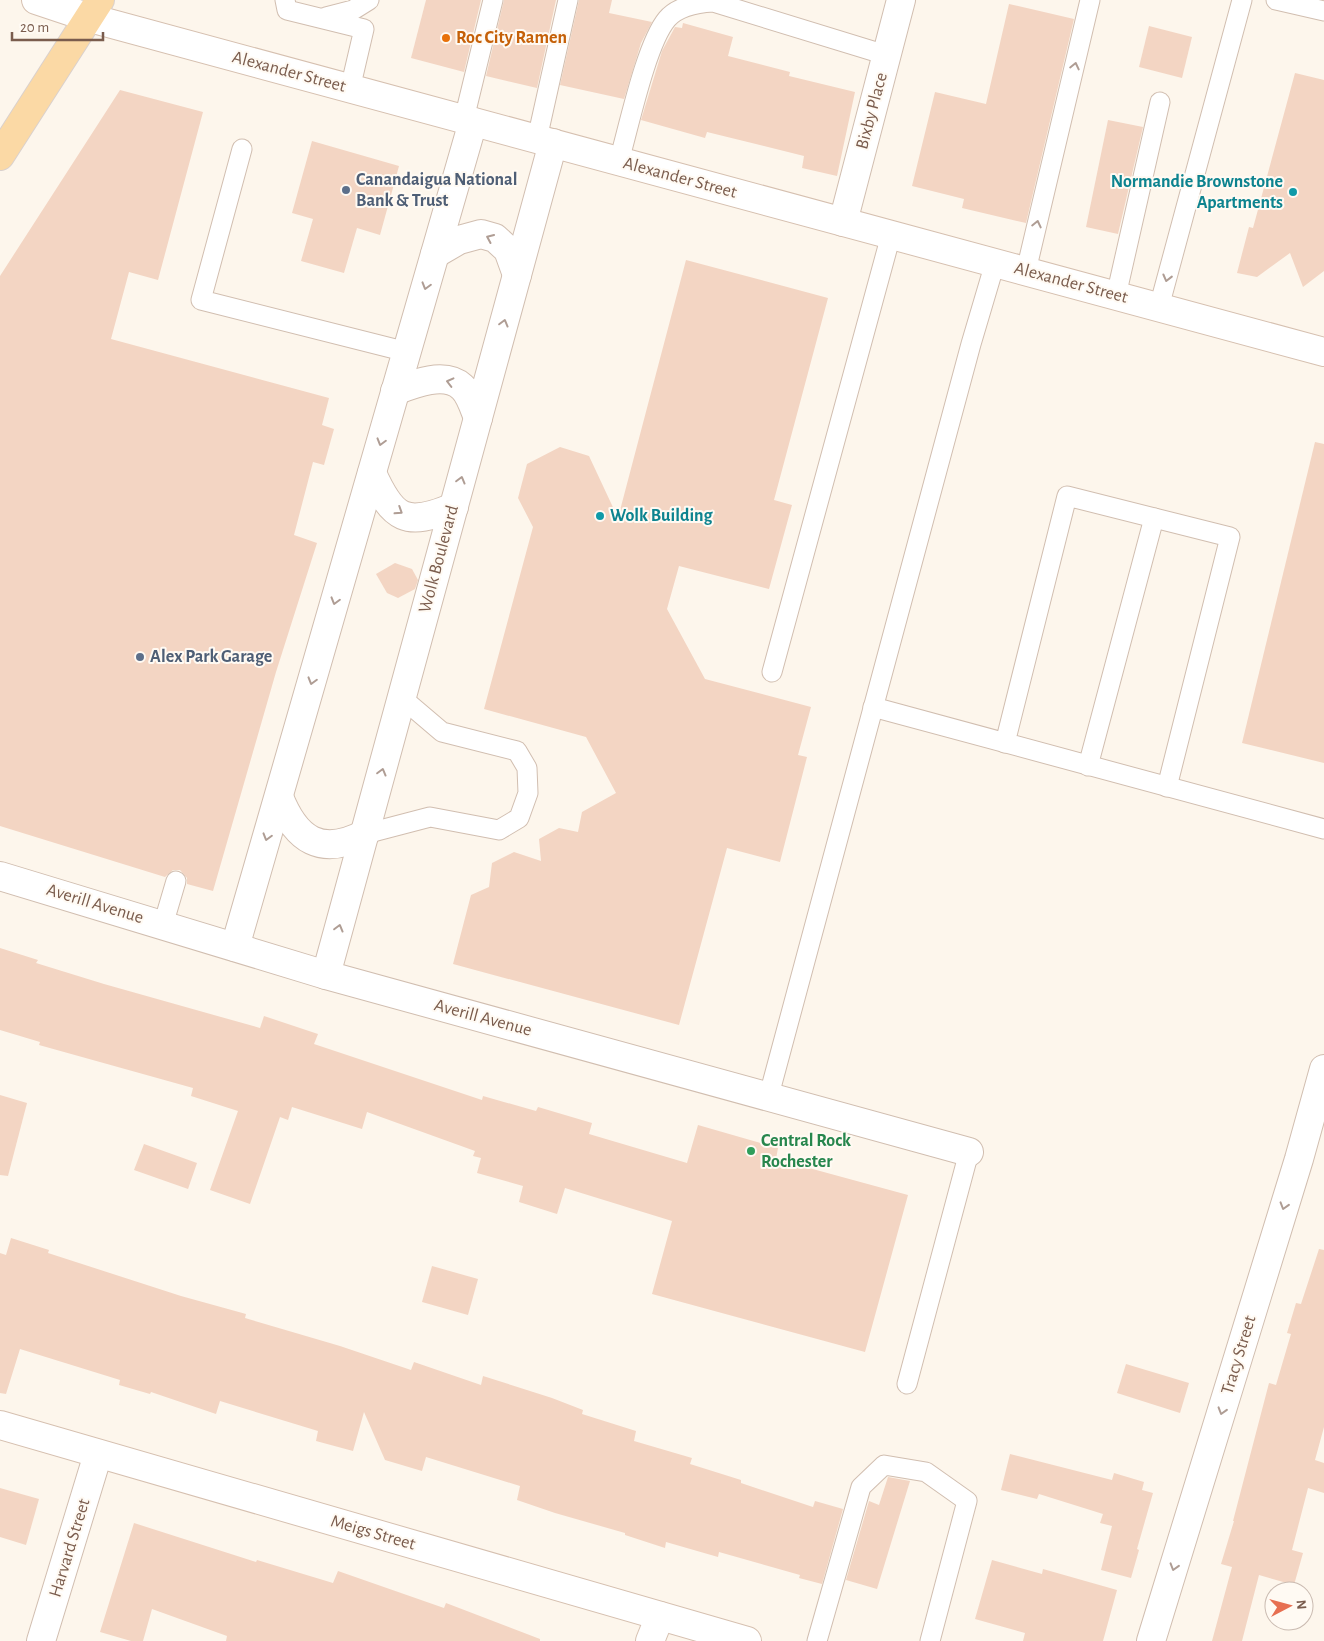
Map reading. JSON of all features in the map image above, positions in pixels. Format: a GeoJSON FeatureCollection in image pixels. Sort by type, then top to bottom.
{"type":"FeatureCollection","features":[{"type":"Feature","properties":{"kind":"main road"},"geometry":{"type":"LineString","coordinates":[[0,156],[95,9]]}},
{"type":"Feature","properties":{"kind":"street","name":"Alexander Street"},"geometry":{"type":"LineString","coordinates":[[36,0],[95,9],[350,89],[1324,352]]}},
{"type":"Feature","properties":{"kind":"street","name":"Bixby Place"},"geometry":{"type":"LineString","coordinates":[[843,222],[901,0]]}},
{"type":"Feature","properties":{"kind":"street"},"geometry":{"type":"LineString","coordinates":[[235,948],[435,254],[468,121]]}},
{"type":"Feature","properties":{"kind":"street","name":"Wolk Boulevard"},"geometry":{"type":"LineString","coordinates":[[326,975],[517,275],[545,141]]}},
{"type":"Feature","properties":{"kind":"street"},"geometry":{"type":"LineString","coordinates":[[435,254],[459,240],[481,234],[495,238],[508,250],[517,275]]}},
{"type":"Feature","properties":{"kind":"street"},"geometry":{"type":"LineString","coordinates":[[396,392],[409,386],[434,380],[451,380],[462,387],[478,418]]}},
{"type":"Feature","properties":{"kind":"street"},"geometry":{"type":"LineString","coordinates":[[372,473],[384,500],[401,513],[413,519],[430,517],[454,507]]}},
{"type":"Feature","properties":{"kind":"street"},"geometry":{"type":"LineString","coordinates":[[279,797],[287,818],[301,833],[317,844],[336,845],[350,842],[365,834]]}},
{"type":"Feature","properties":{"kind":"street","name":"Averill Avenue"},"geometry":{"type":"LineString","coordinates":[[0,876],[326,975],[969,1152]]}},
{"type":"Feature","properties":{"kind":"street","name":"Tracy Street"},"geometry":{"type":"LineString","coordinates":[[1151,1641],[1299,1159],[1324,1069]]}},
{"type":"Feature","properties":{"kind":"street","name":"Meigs Street"},"geometry":{"type":"LineString","coordinates":[[0,1425],[747,1641]]}},
{"type":"Feature","properties":{"kind":"street","name":"Harvard Street"},"geometry":{"type":"LineString","coordinates":[[41,1641],[98,1454]]}},
{"type":"Feature","properties":{"kind":"street"},"geometry":{"type":"LineString","coordinates":[[650,1641],[660,1616]]}},
{"type":"Feature","properties":{"kind":"lane"},"geometry":{"type":"LineString","coordinates":[[284,0],[287,10],[364,28],[350,89]]}},
{"type":"Feature","properties":{"kind":"lane"},"geometry":{"type":"LineString","coordinates":[[322,18],[353,10],[369,0]]}},
{"type":"Feature","properties":{"kind":"lane"},"geometry":{"type":"LineString","coordinates":[[468,121],[493,0]]}},
{"type":"Feature","properties":{"kind":"lane"},"geometry":{"type":"LineString","coordinates":[[545,141],[568,0]]}},
{"type":"Feature","properties":{"kind":"lane"},"geometry":{"type":"LineString","coordinates":[[1026,271],[1090,0]]}},
{"type":"Feature","properties":{"kind":"lane"},"geometry":{"type":"LineString","coordinates":[[1159,307],[1242,0]]}},
{"type":"Feature","properties":{"kind":"lane"},"geometry":{"type":"LineString","coordinates":[[1276,0],[1324,11]]}},
{"type":"Feature","properties":{"kind":"lane"},"geometry":{"type":"LineString","coordinates":[[619,161],[654,38],[668,17],[693,3],[713,2],[886,55]]}},
{"type":"Feature","properties":{"kind":"lane"},"geometry":{"type":"LineString","coordinates":[[1116,296],[1160,102]]}},
{"type":"Feature","properties":{"kind":"lane"},"geometry":{"type":"LineString","coordinates":[[242,150],[201,300],[407,352]]}},
{"type":"Feature","properties":{"kind":"lane"},"geometry":{"type":"LineString","coordinates":[[772,672],[891,235]]}},
{"type":"Feature","properties":{"kind":"lane"},"geometry":{"type":"LineString","coordinates":[[769,1096],[968,354],[995,263]]}},
{"type":"Feature","properties":{"kind":"lane"},"geometry":{"type":"LineString","coordinates":[[1005,743],[1068,496],[1230,537],[1167,786]]}},
{"type":"Feature","properties":{"kind":"lane"},"geometry":{"type":"LineString","coordinates":[[1088,766],[1154,518]]}},
{"type":"Feature","properties":{"kind":"lane"},"geometry":{"type":"LineString","coordinates":[[365,834],[430,817],[499,830],[519,818],[528,793],[527,768],[517,751],[442,732],[402,698]]}},
{"type":"Feature","properties":{"kind":"lane"},"geometry":{"type":"LineString","coordinates":[[874,707],[1324,829]]}},
{"type":"Feature","properties":{"kind":"lane"},"geometry":{"type":"LineString","coordinates":[[163,925],[176,880]]}},
{"type":"Feature","properties":{"kind":"lane"},"geometry":{"type":"LineString","coordinates":[[907,1384],[969,1152]]}},
{"type":"Feature","properties":{"kind":"lane"},"geometry":{"type":"LineString","coordinates":[[817,1641],[861,1487],[884,1465],[926,1472],[966,1500],[930,1641]]}},
{"type":"Feature","properties":{"kind":"building"},"geometry":{"type":"Polygon","coordinates":[[[426,0],[481,0],[464,72],[411,58],[426,0]]]}},
{"type":"Feature","properties":{"kind":"building"},"geometry":{"type":"Polygon","coordinates":[[[504,0],[556,0],[537,88],[486,76],[504,0]]]}},
{"type":"Feature","properties":{"kind":"building"},"geometry":{"type":"Polygon","coordinates":[[[579,0],[612,0],[609,13],[652,22],[641,43],[624,99],[560,85],[579,0]]]}},
{"type":"Feature","properties":{"kind":"building"},"geometry":{"type":"Polygon","coordinates":[[[1009,4],[1074,19],[1026,223],[962,208],[964,199],[912,186],[935,92],[986,104],[1009,4]]]}},
{"type":"Feature","properties":{"kind":"building"},"geometry":{"type":"Polygon","coordinates":[[[683,23],[733,37],[728,56],[790,72],[789,76],[855,92],[837,176],[802,168],[804,156],[707,132],[705,138],[641,120],[662,51],[675,27],[682,28],[683,23]]]}},
{"type":"Feature","properties":{"kind":"building"},"geometry":{"type":"Polygon","coordinates":[[[1149,26],[1192,37],[1182,78],[1139,67],[1149,26]]]}},
{"type":"Feature","properties":{"kind":"building","name":"Normandie Brownstone Apartments"},"geometry":{"type":"Polygon","coordinates":[[[1295,73],[1324,80],[1324,271],[1303,287],[1290,253],[1257,277],[1237,273],[1249,227],[1253,228],[1295,73]]]}},
{"type":"Feature","properties":{"kind":"building"},"geometry":{"type":"Polygon","coordinates":[[[120,90],[203,112],[158,280],[129,272],[111,339],[329,398],[322,425],[334,429],[324,465],[313,462],[294,535],[317,543],[276,672],[213,891],[187,884],[187,878],[180,870],[173,870],[165,877],[0,826],[0,276],[120,90]]]}},
{"type":"Feature","properties":{"kind":"building"},"geometry":{"type":"Polygon","coordinates":[[[1108,120],[1143,127],[1118,234],[1086,227],[1108,120]]]}},
{"type":"Feature","properties":{"kind":"building","name":"Canandaigua National Bank & Trust"},"geometry":{"type":"Polygon","coordinates":[[[312,141],[399,166],[380,235],[357,228],[344,273],[301,261],[313,219],[292,213],[312,141]]]}},
{"type":"Feature","properties":{"kind":"building"},"geometry":{"type":"Polygon","coordinates":[[[686,260],[828,298],[774,500],[792,505],[769,589],[679,566],[667,609],[705,679],[811,707],[798,755],[807,757],[780,862],[727,848],[679,1025],[453,964],[471,895],[489,887],[492,863],[514,852],[541,861],[539,839],[559,828],[578,832],[582,812],[616,793],[586,737],[484,709],[533,527],[518,498],[527,464],[560,447],[589,456],[618,518],[686,260]]]}},
{"type":"Feature","properties":{"kind":"building"},"geometry":{"type":"Polygon","coordinates":[[[1315,442],[1324,444],[1324,763],[1242,743],[1315,442]]]}},
{"type":"Feature","properties":{"kind":"building"},"geometry":{"type":"Polygon","coordinates":[[[395,563],[412,569],[418,580],[415,589],[398,598],[387,593],[376,574],[395,563]]]}},
{"type":"Feature","properties":{"kind":"building"},"geometry":{"type":"Polygon","coordinates":[[[0,948],[38,960],[36,963],[104,984],[260,1028],[264,1016],[318,1034],[314,1044],[482,1100],[483,1096],[536,1111],[538,1107],[592,1123],[589,1134],[687,1163],[698,1125],[778,1148],[776,1159],[908,1195],[865,1352],[652,1294],[672,1221],[565,1188],[557,1214],[519,1202],[523,1186],[477,1173],[481,1158],[473,1156],[475,1151],[367,1112],[362,1129],[292,1107],[288,1120],[280,1117],[250,1204],[210,1190],[238,1111],[191,1096],[193,1088],[39,1045],[40,1042],[0,1030],[0,948]]]}},
{"type":"Feature","properties":{"kind":"building"},"geometry":{"type":"Polygon","coordinates":[[[0,1095],[27,1103],[8,1176],[0,1175],[0,1095]]]}},
{"type":"Feature","properties":{"kind":"building"},"geometry":{"type":"Polygon","coordinates":[[[144,1144],[197,1163],[188,1189],[134,1170],[144,1144]]]}},
{"type":"Feature","properties":{"kind":"building"},"geometry":{"type":"Polygon","coordinates":[[[11,1238],[49,1250],[48,1253],[181,1296],[246,1314],[245,1318],[340,1346],[411,1370],[414,1362],[481,1385],[483,1376],[552,1398],[583,1410],[582,1414],[636,1431],[634,1441],[692,1458],[690,1464],[741,1480],[741,1483],[813,1507],[815,1501],[843,1509],[822,1584],[799,1578],[800,1575],[719,1552],[718,1557],[666,1542],[665,1548],[625,1535],[625,1533],[555,1513],[517,1500],[520,1486],[426,1457],[422,1471],[385,1460],[364,1412],[353,1451],[316,1441],[318,1431],[220,1401],[216,1414],[151,1392],[150,1394],[119,1385],[120,1380],[20,1349],[6,1394],[0,1393],[0,1253],[6,1255],[11,1238]]]}},
{"type":"Feature","properties":{"kind":"building"},"geometry":{"type":"Polygon","coordinates":[[[1319,1249],[1324,1250],[1324,1427],[1315,1460],[1324,1463],[1324,1493],[1308,1488],[1292,1550],[1303,1553],[1295,1581],[1280,1581],[1259,1575],[1242,1641],[1212,1641],[1232,1567],[1221,1564],[1234,1521],[1269,1383],[1276,1385],[1291,1334],[1287,1333],[1296,1303],[1301,1304],[1319,1249]]]}},
{"type":"Feature","properties":{"kind":"building"},"geometry":{"type":"Polygon","coordinates":[[[432,1266],[478,1279],[468,1315],[422,1302],[432,1266]]]}},
{"type":"Feature","properties":{"kind":"building"},"geometry":{"type":"Polygon","coordinates":[[[1126,1364],[1189,1383],[1180,1413],[1117,1393],[1126,1364]]]}},
{"type":"Feature","properties":{"kind":"building"},"geometry":{"type":"Polygon","coordinates":[[[1010,1454],[1112,1480],[1114,1473],[1144,1482],[1142,1490],[1153,1493],[1131,1578],[1101,1570],[1112,1526],[1100,1523],[1103,1514],[1039,1494],[1037,1499],[1001,1490],[1010,1454]]]}},
{"type":"Feature","properties":{"kind":"building"},"geometry":{"type":"Polygon","coordinates":[[[888,1477],[910,1481],[877,1589],[846,1580],[869,1501],[879,1505],[888,1477]]]}},
{"type":"Feature","properties":{"kind":"building"},"geometry":{"type":"Polygon","coordinates":[[[0,1488],[39,1499],[26,1545],[0,1537],[0,1488]]]}},
{"type":"Feature","properties":{"kind":"building"},"geometry":{"type":"Polygon","coordinates":[[[134,1523],[256,1562],[257,1560],[333,1583],[338,1571],[444,1608],[446,1603],[540,1639],[540,1641],[226,1641],[227,1636],[152,1609],[143,1641],[131,1641],[100,1632],[134,1523]]]}},
{"type":"Feature","properties":{"kind":"building"},"geometry":{"type":"Polygon","coordinates":[[[992,1560],[1042,1574],[1043,1569],[1117,1590],[1103,1641],[1023,1641],[1025,1633],[975,1619],[992,1560]]]}},
{"type":"Feature","properties":{"kind":"place","name":"Roc City Ramen"},"geometry":{"type":"Point","coordinates":[446,38]}},
{"type":"Feature","properties":{"kind":"place","name":"Canandaigua National Bank & Trust"},"geometry":{"type":"Point","coordinates":[346,190]}},
{"type":"Feature","properties":{"kind":"place","name":"Normandie Brownstone Apartments"},"geometry":{"type":"Point","coordinates":[1293,192]}},
{"type":"Feature","properties":{"kind":"place","name":"Wolk Building"},"geometry":{"type":"Point","coordinates":[600,516]}},
{"type":"Feature","properties":{"kind":"place","name":"Alex Park Garage"},"geometry":{"type":"Point","coordinates":[140,657]}},
{"type":"Feature","properties":{"kind":"place","name":"Central Rock Rochester"},"geometry":{"type":"Point","coordinates":[751,1151]}}]}
